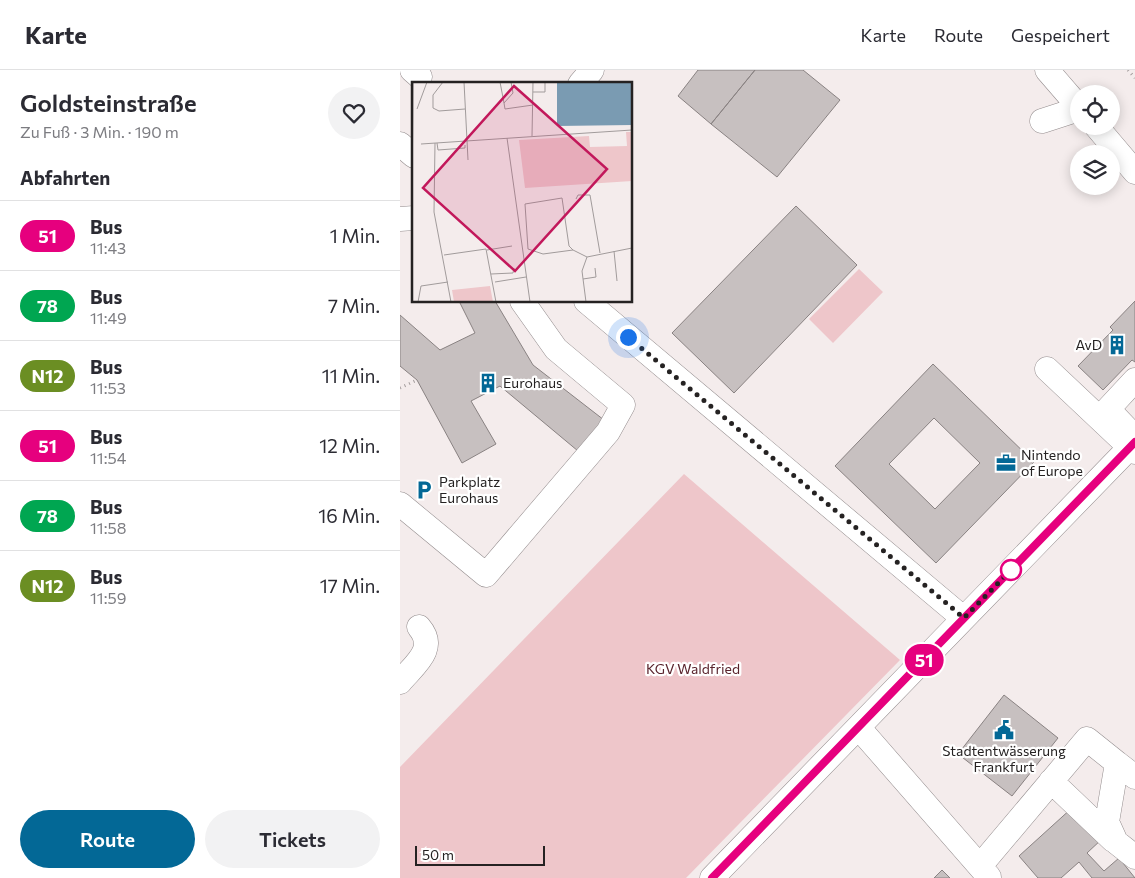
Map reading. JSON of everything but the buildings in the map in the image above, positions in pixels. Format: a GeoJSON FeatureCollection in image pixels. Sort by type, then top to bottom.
{"type":"FeatureCollection","features":[{"type":"Feature","properties":{"kind":"street"},"geometry":{"type":"LineString","coordinates":[[582,82],[592,70]]}},
{"type":"Feature","properties":{"kind":"street"},"geometry":{"type":"LineString","coordinates":[[1047,70],[1070,97]]}},
{"type":"Feature","properties":{"kind":"street"},"geometry":{"type":"LineString","coordinates":[[1042,121],[1070,111]]}},
{"type":"Feature","properties":{"kind":"street"},"geometry":{"type":"LineString","coordinates":[[1104,135],[1135,172]]}},
{"type":"Feature","properties":{"kind":"street"},"geometry":{"type":"LineString","coordinates":[[400,144],[412,154]]}},
{"type":"Feature","properties":{"kind":"street"},"geometry":{"type":"LineString","coordinates":[[400,504],[486,575],[608,432],[623,404],[556,350],[523,302]]}},
{"type":"Feature","properties":{"kind":"street"},"geometry":{"type":"LineString","coordinates":[[587,302],[964,618]]}},
{"type":"Feature","properties":{"kind":"street"},"geometry":{"type":"LineString","coordinates":[[1047,369],[1134,445]]}},
{"type":"Feature","properties":{"kind":"street"},"geometry":{"type":"LineString","coordinates":[[1134,445],[1108,409],[1135,380]]}},
{"type":"Feature","properties":{"kind":"street"},"geometry":{"type":"LineString","coordinates":[[712,878],[1134,445]]}},
{"type":"Feature","properties":{"kind":"street"},"geometry":{"type":"LineString","coordinates":[[400,682],[425,652],[428,643],[426,635],[418,627]]}},
{"type":"Feature","properties":{"kind":"street"},"geometry":{"type":"LineString","coordinates":[[859,728],[985,872],[1051,781],[1087,739],[1135,777]]}},
{"type":"Feature","properties":{"kind":"street"},"geometry":{"type":"LineString","coordinates":[[1116,763],[1107,822],[1116,842]]}},
{"type":"Feature","properties":{"kind":"street"},"geometry":{"type":"LineString","coordinates":[[1051,781],[1116,842],[1135,857]]}},
{"type":"Feature","properties":{"kind":"path"},"geometry":{"type":"LineString","coordinates":[[1128,70],[1135,78]]}},
{"type":"Feature","properties":{"kind":"path"},"geometry":{"type":"LineString","coordinates":[[400,388],[417,380]]}},
{"type":"Feature","properties":{"kind":"green space"},"geometry":{"type":"Polygon","coordinates":[[[859,269],[883,292],[833,343],[809,319],[859,269]]]}},
{"type":"Feature","properties":{"kind":"green space","name":"KGV Waldfried"},"geometry":{"type":"Polygon","coordinates":[[[684,474],[900,660],[686,878],[400,878],[400,767],[684,474]]]}},
{"type":"Feature","properties":{"kind":"bus line","name":"51"},"geometry":{"type":"LineString","coordinates":[[712,878],[1135,442]]}},
{"type":"Feature","properties":{"kind":"place","name":"AvD"},"geometry":{"type":"Point","coordinates":[1117,345]}},
{"type":"Feature","properties":{"kind":"place","name":"Eurohaus"},"geometry":{"type":"Point","coordinates":[488,383]}},
{"type":"Feature","properties":{"kind":"place","name":"Nintendo of Europe"},"geometry":{"type":"Point","coordinates":[1006,463]}},
{"type":"Feature","properties":{"kind":"place","name":"Parkplatz Eurohaus"},"geometry":{"type":"Point","coordinates":[424,490]}},
{"type":"Feature","properties":{"kind":"place","name":"Stadtentwässerung Frankfurt"},"geometry":{"type":"Point","coordinates":[1004,730]}},
{"type":"Feature","properties":{"kind":"route"},"geometry":{"type":"LineString","coordinates":[[628,337],[964,618],[1011,570]]}}]}
